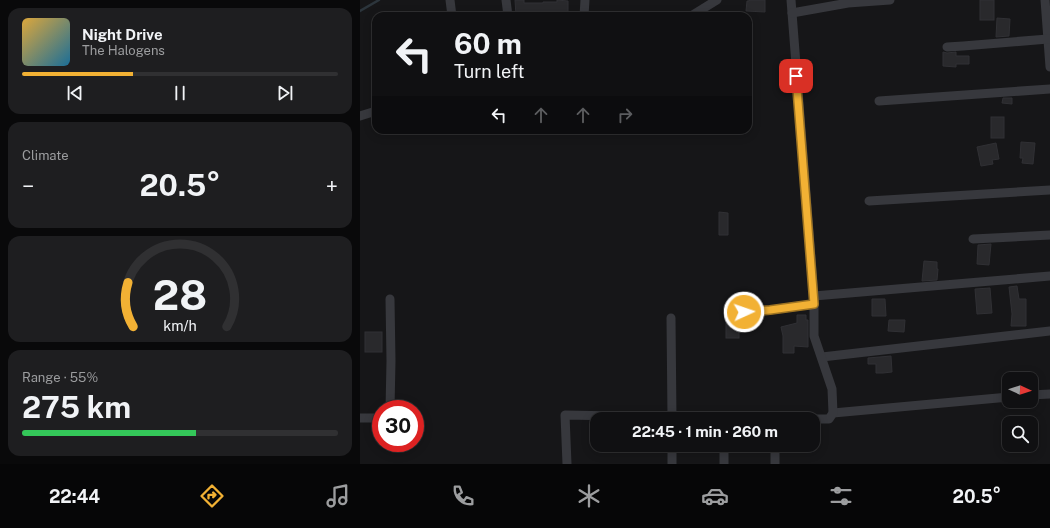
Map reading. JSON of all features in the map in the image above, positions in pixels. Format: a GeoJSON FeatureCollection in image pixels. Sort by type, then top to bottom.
{"type":"FeatureCollection","features":[{"type":"Feature","properties":{"kind":"street"},"geometry":{"type":"LineString","coordinates":[[450,0],[452,12]]}},
{"type":"Feature","properties":{"kind":"street"},"geometry":{"type":"LineString","coordinates":[[506,0],[508,12]]}},
{"type":"Feature","properties":{"kind":"street"},"geometry":{"type":"LineString","coordinates":[[584,12],[585,0]]}},
{"type":"Feature","properties":{"kind":"street"},"geometry":{"type":"LineString","coordinates":[[698,12],[717,0]]}},
{"type":"Feature","properties":{"kind":"street"},"geometry":{"type":"LineString","coordinates":[[791,0],[814,300],[814,336],[832,389],[833,413],[829,419],[820,419]]}},
{"type":"Feature","properties":{"kind":"street"},"geometry":{"type":"LineString","coordinates":[[792,13],[848,3],[890,0]]}},
{"type":"Feature","properties":{"kind":"street"},"geometry":{"type":"LineString","coordinates":[[1045,0],[1050,66]]}},
{"type":"Feature","properties":{"kind":"street"},"geometry":{"type":"LineString","coordinates":[[946,47],[1048,39]]}},
{"type":"Feature","properties":{"kind":"street"},"geometry":{"type":"LineString","coordinates":[[879,101],[1050,89]]}},
{"type":"Feature","properties":{"kind":"street"},"geometry":{"type":"LineString","coordinates":[[360,116],[372,112]]}},
{"type":"Feature","properties":{"kind":"street"},"geometry":{"type":"LineString","coordinates":[[869,201],[1050,190]]}},
{"type":"Feature","properties":{"kind":"street"},"geometry":{"type":"LineString","coordinates":[[973,239],[1050,235]]}},
{"type":"Feature","properties":{"kind":"street"},"geometry":{"type":"LineString","coordinates":[[744,312],[770,310],[814,300],[1050,276]]}},
{"type":"Feature","properties":{"kind":"street"},"geometry":{"type":"LineString","coordinates":[[390,299],[390,400]]}},
{"type":"Feature","properties":{"kind":"street"},"geometry":{"type":"LineString","coordinates":[[671,318],[672,412]]}},
{"type":"Feature","properties":{"kind":"street"},"geometry":{"type":"LineString","coordinates":[[822,357],[1050,332]]}},
{"type":"Feature","properties":{"kind":"street"},"geometry":{"type":"LineString","coordinates":[[1038,395],[1050,394]]}},
{"type":"Feature","properties":{"kind":"street"},"geometry":{"type":"LineString","coordinates":[[833,413],[1002,398]]}},
{"type":"Feature","properties":{"kind":"street"},"geometry":{"type":"LineString","coordinates":[[567,464],[565,415],[590,416]]}},
{"type":"Feature","properties":{"kind":"street"},"geometry":{"type":"LineString","coordinates":[[360,418],[372,418]]}},
{"type":"Feature","properties":{"kind":"street"},"geometry":{"type":"LineString","coordinates":[[672,452],[672,464]]}},
{"type":"Feature","properties":{"kind":"street"},"geometry":{"type":"LineString","coordinates":[[724,452],[724,464]]}},
{"type":"Feature","properties":{"kind":"street"},"geometry":{"type":"LineString","coordinates":[[775,452],[775,464]]}},
{"type":"Feature","properties":{"kind":"building"},"geometry":{"type":"Polygon","coordinates":[[[515,0],[524,0],[524,3],[557,2],[557,0],[568,1],[568,12],[516,12],[515,0]]]}},
{"type":"Feature","properties":{"kind":"building"},"geometry":{"type":"Polygon","coordinates":[[[765,0],[765,12],[746,11],[747,1],[765,0]]]}},
{"type":"Feature","properties":{"kind":"building"},"geometry":{"type":"Polygon","coordinates":[[[980,0],[994,0],[994,20],[980,20],[980,0]]]}},
{"type":"Feature","properties":{"kind":"building"},"geometry":{"type":"Polygon","coordinates":[[[997,18],[1010,19],[1009,36],[996,37],[997,18]]]}},
{"type":"Feature","properties":{"kind":"building"},"geometry":{"type":"Polygon","coordinates":[[[943,52],[956,52],[956,56],[969,56],[969,64],[956,64],[956,67],[943,66],[943,52]]]}},
{"type":"Feature","properties":{"kind":"building"},"geometry":{"type":"Polygon","coordinates":[[[1003,98],[1012,98],[1012,104],[1002,103],[1003,98]]]}},
{"type":"Feature","properties":{"kind":"building"},"geometry":{"type":"Polygon","coordinates":[[[991,117],[1004,117],[1004,138],[991,138],[991,117]]]}},
{"type":"Feature","properties":{"kind":"building"},"geometry":{"type":"Polygon","coordinates":[[[1021,142],[1035,143],[1033,164],[1022,163],[1023,158],[1020,158],[1021,142]]]}},
{"type":"Feature","properties":{"kind":"building"},"geometry":{"type":"Polygon","coordinates":[[[996,143],[999,159],[992,160],[993,164],[981,166],[977,147],[996,143]]]}},
{"type":"Feature","properties":{"kind":"building"},"geometry":{"type":"Polygon","coordinates":[[[719,212],[728,213],[728,235],[719,235],[719,212]]]}},
{"type":"Feature","properties":{"kind":"building"},"geometry":{"type":"Polygon","coordinates":[[[991,244],[989,265],[977,264],[978,245],[991,244]]]}},
{"type":"Feature","properties":{"kind":"building"},"geometry":{"type":"Polygon","coordinates":[[[924,261],[937,262],[937,280],[922,281],[924,261]]]}},
{"type":"Feature","properties":{"kind":"building"},"geometry":{"type":"Polygon","coordinates":[[[1017,286],[1019,299],[1026,299],[1026,326],[1011,326],[1012,314],[1009,287],[1017,286]]]}},
{"type":"Feature","properties":{"kind":"building"},"geometry":{"type":"Polygon","coordinates":[[[990,288],[992,313],[977,314],[975,289],[990,288]]]}},
{"type":"Feature","properties":{"kind":"building"},"geometry":{"type":"Polygon","coordinates":[[[872,299],[885,299],[886,316],[872,316],[872,299]]]}},
{"type":"Feature","properties":{"kind":"building"},"geometry":{"type":"Polygon","coordinates":[[[797,315],[806,315],[806,320],[808,320],[808,347],[794,346],[794,353],[783,353],[783,336],[781,327],[797,323],[797,315]]]}},
{"type":"Feature","properties":{"kind":"building"},"geometry":{"type":"Polygon","coordinates":[[[726,317],[739,317],[739,338],[726,338],[726,317]]]}},
{"type":"Feature","properties":{"kind":"building"},"geometry":{"type":"Polygon","coordinates":[[[889,320],[905,320],[904,332],[888,331],[889,320]]]}},
{"type":"Feature","properties":{"kind":"building"},"geometry":{"type":"Polygon","coordinates":[[[365,332],[382,332],[382,352],[365,352],[365,332]]]}},
{"type":"Feature","properties":{"kind":"building"},"geometry":{"type":"Polygon","coordinates":[[[891,356],[892,372],[876,373],[876,364],[868,364],[868,358],[891,356]]]}},
{"type":"Feature","properties":{"kind":"waterway"},"geometry":{"type":"LineString","coordinates":[[360,11],[379,0]]}},
{"type":"Feature","properties":{"kind":"route"},"geometry":{"type":"LineString","coordinates":[[744,312],[814,304],[796,76]]}}]}
